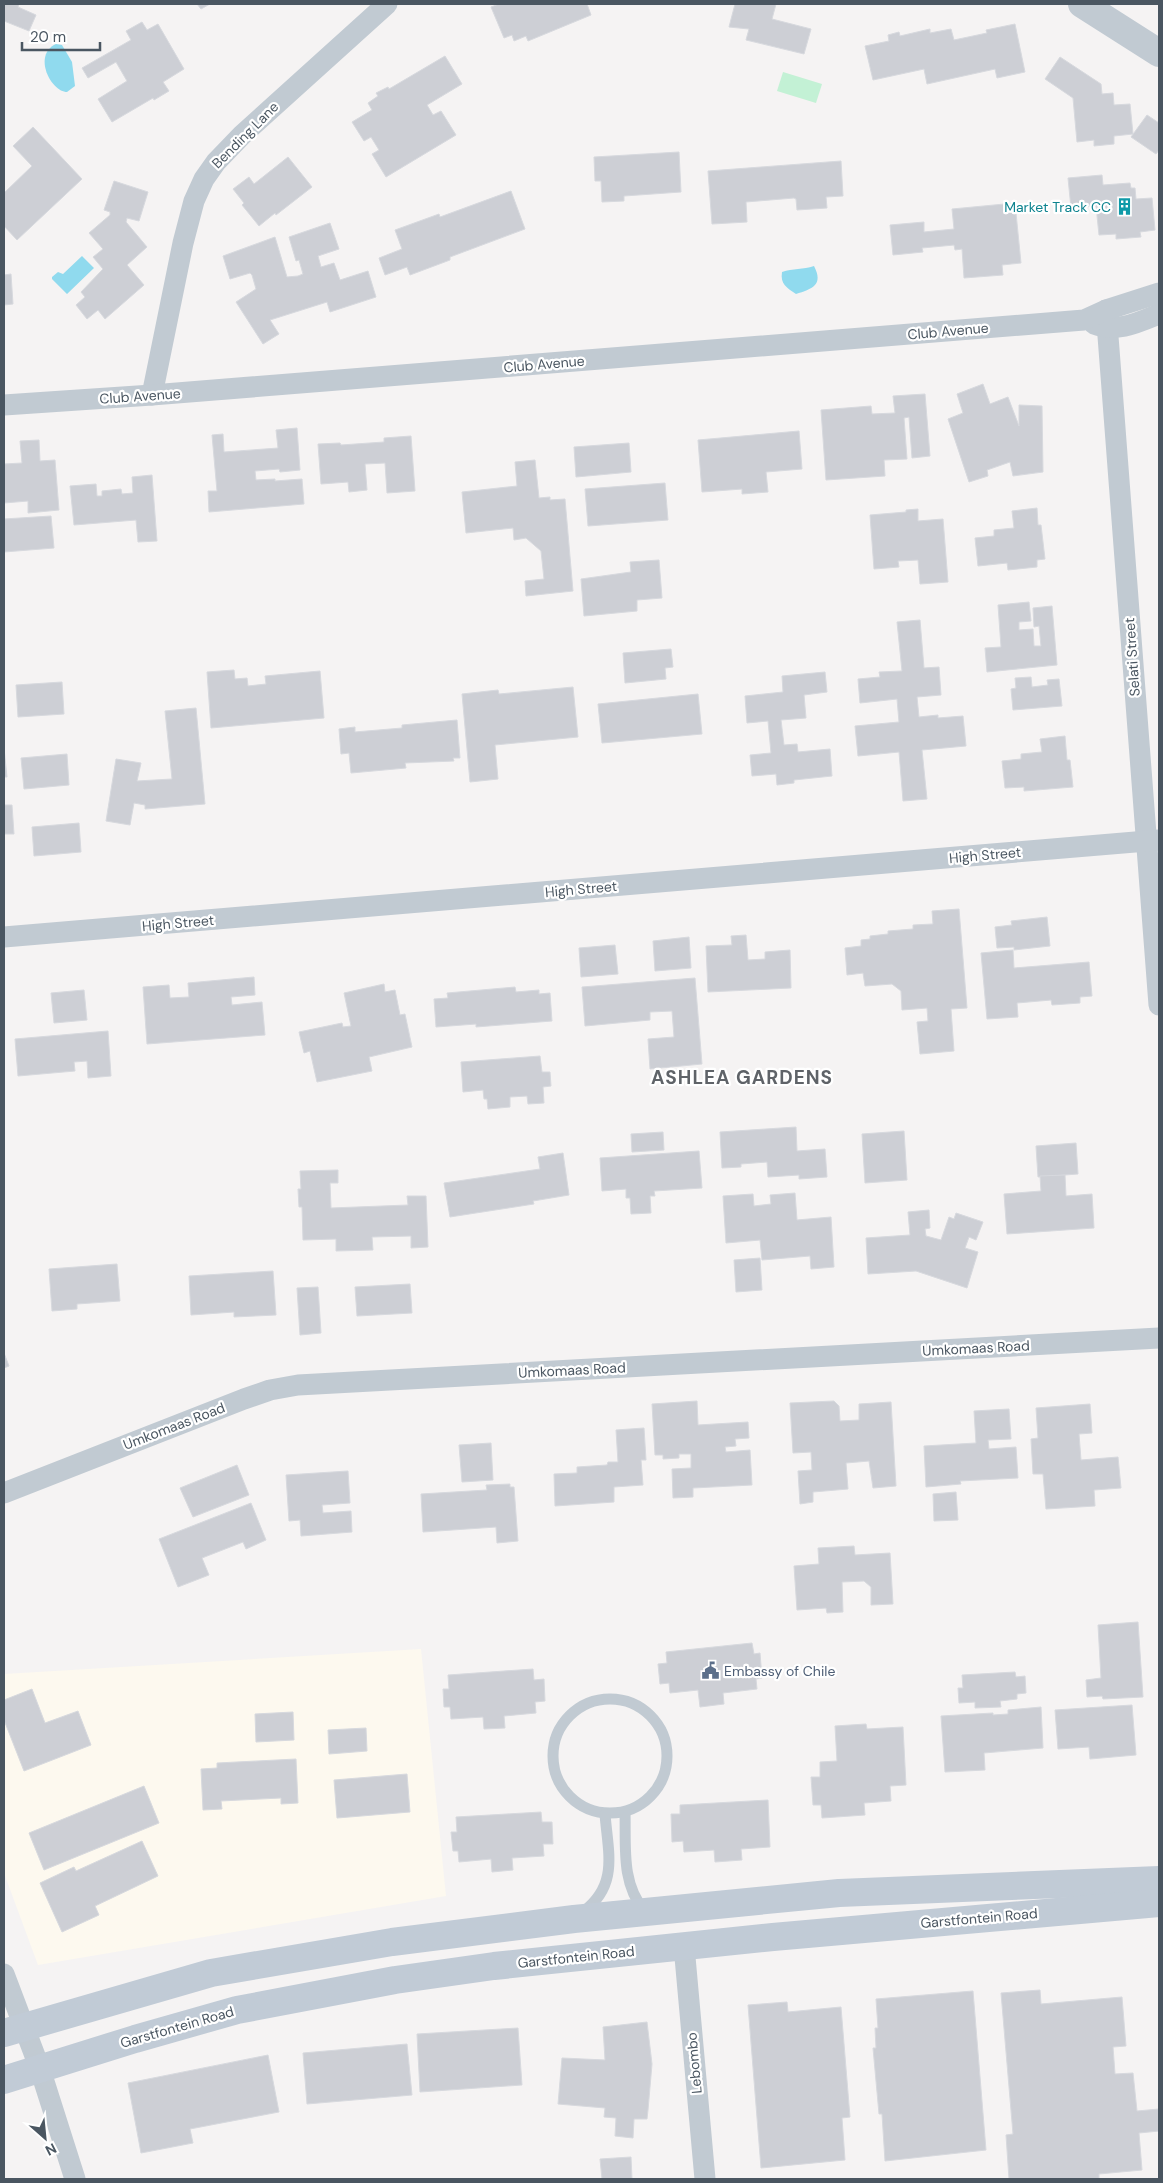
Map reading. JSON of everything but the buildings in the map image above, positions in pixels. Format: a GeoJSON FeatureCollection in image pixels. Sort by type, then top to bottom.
{"type":"FeatureCollection","features":[{"type":"Feature","properties":{"kind":"main road","name":"Garstfontein Road"},"geometry":{"type":"LineString","coordinates":[[14,2029],[210,1973],[392,1942],[574,1919],[839,1894],[1159,1880]]}},
{"type":"Feature","properties":{"kind":"main road","name":"Garstfontein Road"},"geometry":{"type":"LineString","coordinates":[[4,2080],[135,2039],[237,2010],[348,1989],[494,1966],[871,1927],[1159,1903]]}},
{"type":"Feature","properties":{"kind":"street","name":"Bending Lane"},"geometry":{"type":"LineString","coordinates":[[152,395],[183,243],[194,201],[204,179],[216,162],[242,135],[387,4]]}},
{"type":"Feature","properties":{"kind":"street"},"geometry":{"type":"LineString","coordinates":[[1082,4],[1159,53]]}},
{"type":"Feature","properties":{"kind":"street"},"geometry":{"type":"LineString","coordinates":[[1107,320],[1159,293]]}},
{"type":"Feature","properties":{"kind":"street"},"geometry":{"type":"LineString","coordinates":[[1107,320],[1126,326],[1159,314]]}},
{"type":"Feature","properties":{"kind":"street","name":"Club Avenue"},"geometry":{"type":"LineString","coordinates":[[4,405],[152,395],[1084,320],[1107,320]]}},
{"type":"Feature","properties":{"kind":"street","name":"Selati Street"},"geometry":{"type":"LineString","coordinates":[[1107,320],[1152,841],[1159,1005]]}},
{"type":"Feature","properties":{"kind":"street","name":"High Street"},"geometry":{"type":"LineString","coordinates":[[4,937],[1152,841]]}},
{"type":"Feature","properties":{"kind":"street","name":"Umkomaas Road"},"geometry":{"type":"LineString","coordinates":[[4,1493],[244,1398],[270,1390],[298,1385],[1159,1338]]}},
{"type":"Feature","properties":{"kind":"street","name":"Lebombo"},"geometry":{"type":"LineString","coordinates":[[684,1946],[705,2179]]}},
{"type":"Feature","properties":{"kind":"street"},"geometry":{"type":"LineString","coordinates":[[4,1974],[14,2029],[40,2068],[75,2179]]}},
{"type":"Feature","properties":{"kind":"lane"},"geometry":{"type":"LineString","coordinates":[[605,1699],[622,1700],[638,1706],[652,1716],[662,1730],[667,1746],[667,1763],[663,1779],[654,1794],[641,1805],[625,1812],[605,1814],[588,1810],[574,1801],[562,1788],[555,1774],[552,1756],[555,1740],[562,1724],[574,1712],[588,1703],[605,1699]]}},
{"type":"Feature","properties":{"kind":"lane"},"geometry":{"type":"LineString","coordinates":[[625,1812],[629,1881],[633,1896],[645,1912]]}},
{"type":"Feature","properties":{"kind":"lane"},"geometry":{"type":"LineString","coordinates":[[574,1919],[600,1896],[608,1877],[605,1814]]}},
{"type":"Feature","properties":{"kind":"shaded area"},"geometry":{"type":"Polygon","coordinates":[[[421,1649],[446,1896],[38,1965],[4,1873],[4,1674],[421,1649]]]}},
{"type":"Feature","properties":{"kind":"green space"},"geometry":{"type":"Polygon","coordinates":[[[783,72],[822,84],[816,103],[777,91],[783,72]]]}},
{"type":"Feature","properties":{"kind":"water"},"geometry":{"type":"Polygon","coordinates":[[[56,44],[62,45],[72,62],[75,86],[67,92],[55,86],[46,72],[45,56],[49,49],[56,44]]]}},
{"type":"Feature","properties":{"kind":"water"},"geometry":{"type":"Polygon","coordinates":[[[82,256],[94,268],[67,294],[52,277],[58,272],[63,274],[82,256]]]}},
{"type":"Feature","properties":{"kind":"water"},"geometry":{"type":"Polygon","coordinates":[[[814,266],[818,278],[815,285],[811,288],[796,294],[783,283],[782,272],[814,266]]]}},
{"type":"Feature","properties":{"kind":"place","name":"Market Track CC"},"geometry":{"type":"Point","coordinates":[1125,207]}},
{"type":"Feature","properties":{"kind":"place","name":"Embassy of Chile"},"geometry":{"type":"Point","coordinates":[710,1671]}},
{"type":"Feature","properties":{"kind":"district","name":"ASHLEA GARDENS"},"geometry":{"type":"Point","coordinates":[742,1077]}}]}
